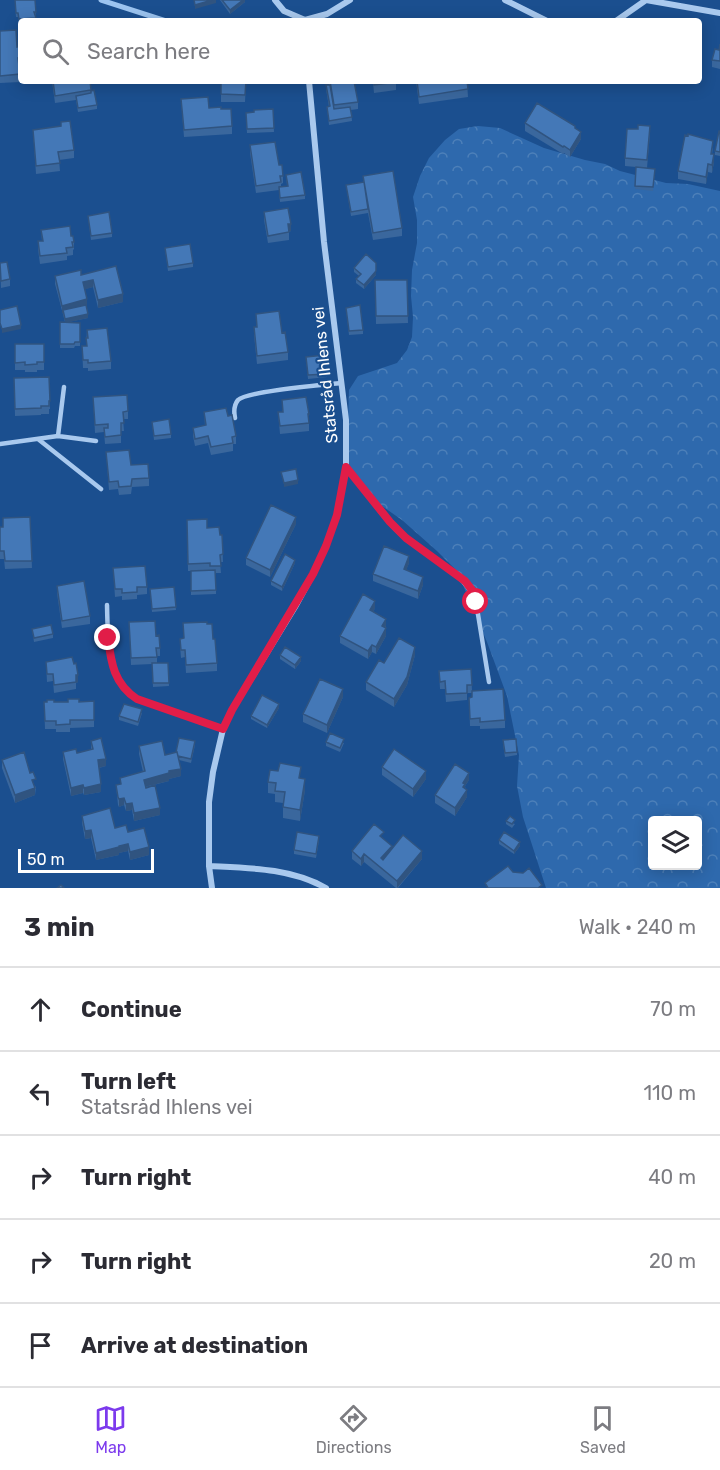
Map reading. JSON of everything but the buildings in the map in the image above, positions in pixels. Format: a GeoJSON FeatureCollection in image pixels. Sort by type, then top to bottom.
{"type":"FeatureCollection","features":[{"type":"Feature","properties":{"kind":"street"},"geometry":{"type":"LineString","coordinates":[[275,0],[284,11],[300,18]]}},
{"type":"Feature","properties":{"kind":"street"},"geometry":{"type":"LineString","coordinates":[[312,18],[327,14],[350,0]]}},
{"type":"Feature","properties":{"kind":"street"},"geometry":{"type":"LineString","coordinates":[[505,0],[541,18]]}},
{"type":"Feature","properties":{"kind":"street"},"geometry":{"type":"LineString","coordinates":[[620,18],[646,0],[720,13]]}},
{"type":"Feature","properties":{"kind":"street","name":"Statsråd Ihlens vei"},"geometry":{"type":"LineString","coordinates":[[212,888],[209,866],[209,802],[223,729],[313,574],[337,515],[346,467],[346,420],[324,242],[309,84]]}},
{"type":"Feature","properties":{"kind":"street"},"geometry":{"type":"LineString","coordinates":[[209,866],[283,872],[303,877],[327,888]]}},
{"type":"Feature","properties":{"kind":"lane"},"geometry":{"type":"LineString","coordinates":[[235,418],[236,402],[240,398],[264,392],[341,383]]}},
{"type":"Feature","properties":{"kind":"lane"},"geometry":{"type":"LineString","coordinates":[[58,436],[64,387]]}},
{"type":"Feature","properties":{"kind":"lane"},"geometry":{"type":"LineString","coordinates":[[0,444],[58,436],[96,441]]}},
{"type":"Feature","properties":{"kind":"lane"},"geometry":{"type":"LineString","coordinates":[[38,439],[101,489]]}},
{"type":"Feature","properties":{"kind":"lane"},"geometry":{"type":"LineString","coordinates":[[346,467],[390,522],[406,538],[465,581],[472,590],[489,682]]}},
{"type":"Feature","properties":{"kind":"lane"},"geometry":{"type":"LineString","coordinates":[[107,605],[112,666],[128,693],[137,699],[223,729]]}},
{"type":"Feature","properties":{"kind":"green space"},"geometry":{"type":"Polygon","coordinates":[[[478,126],[500,128],[544,148],[605,164],[620,171],[666,183],[688,184],[720,191],[720,888],[546,888],[523,817],[517,786],[519,755],[507,696],[457,571],[402,520],[365,491],[350,474],[347,455],[349,390],[358,376],[397,363],[407,350],[412,337],[412,270],[417,243],[417,220],[413,197],[429,158],[445,140],[459,129],[478,126]]]}},
{"type":"Feature","properties":{"kind":"waterway"},"geometry":{"type":"LineString","coordinates":[[101,0],[157,18]]}},
{"type":"Feature","properties":{"kind":"route"},"geometry":{"type":"LineString","coordinates":[[108,638],[112,666],[128,693],[137,699],[223,729],[313,574],[337,515],[346,467],[390,522],[406,538],[465,581],[472,590],[476,602]]}}]}
